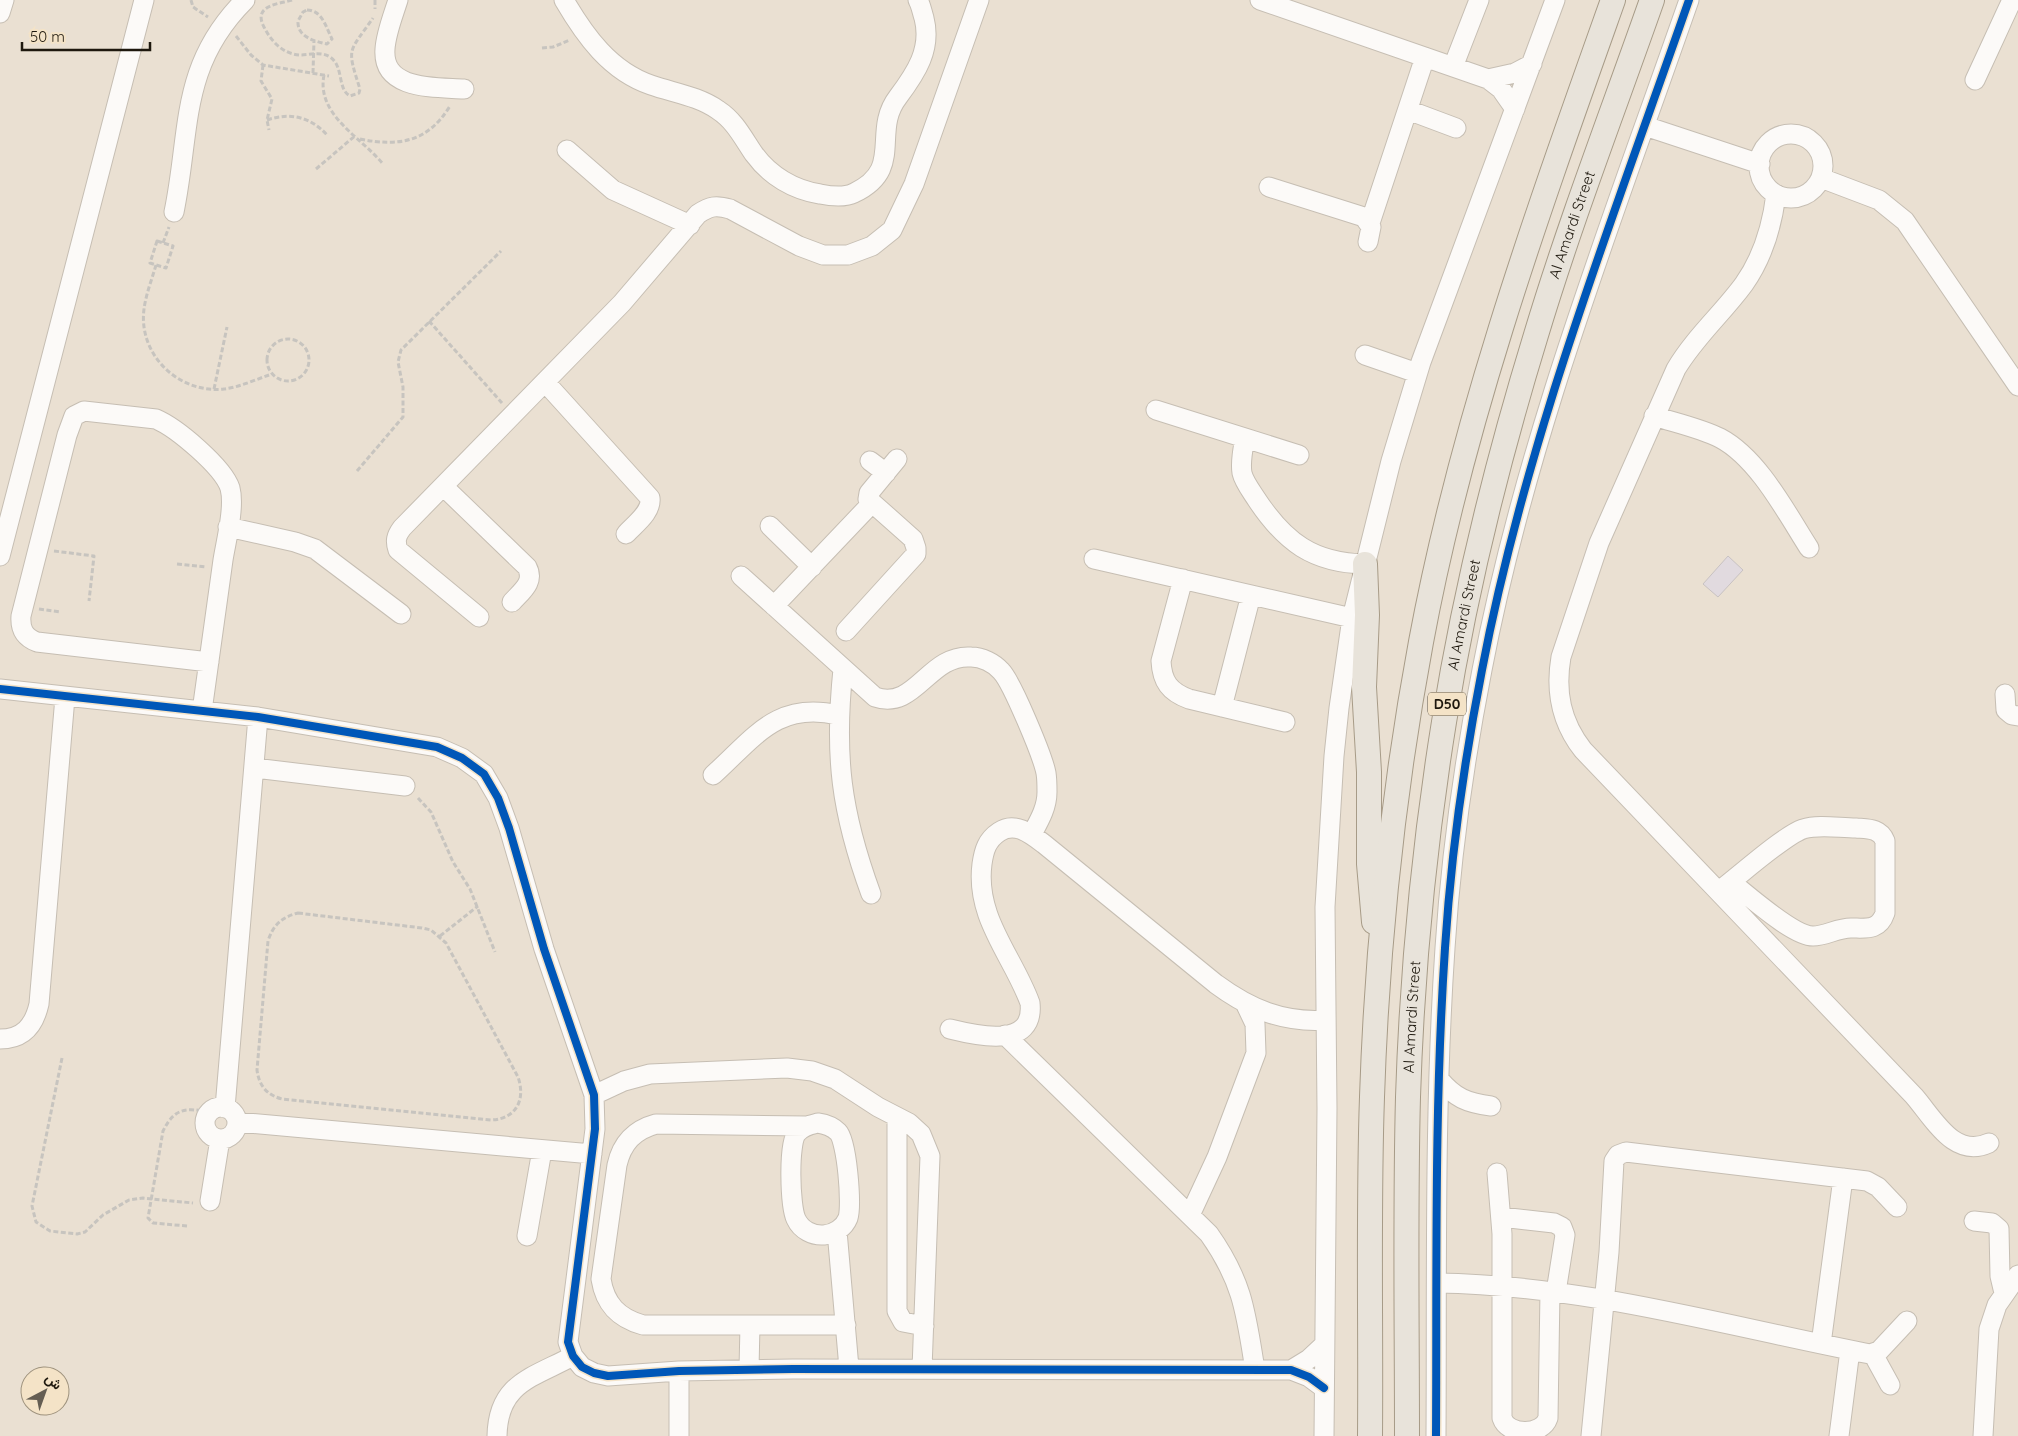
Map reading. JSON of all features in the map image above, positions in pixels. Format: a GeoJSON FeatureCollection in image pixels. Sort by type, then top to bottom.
{"type":"FeatureCollection","features":[{"type":"Feature","properties":{"kind":"main road","name":"D50"},"geometry":{"type":"LineString","coordinates":[[1370,1436],[1372,1100],[1380,953],[1396,800],[1421,641],[1446,524],[1476,409],[1510,295],[1613,0]]}},
{"type":"Feature","properties":{"kind":"main road","name":"Al Amardi Street"},"geometry":{"type":"LineString","coordinates":[[1407,1436],[1408,1097],[1424,876],[1444,721],[1476,559],[1514,408],[1560,258],[1652,0]]}},
{"type":"Feature","properties":{"kind":"main road"},"geometry":{"type":"LineString","coordinates":[[1365,564],[1367,615],[1364,687],[1369,781],[1369,864],[1372,909],[1380,953]]}},
{"type":"Feature","properties":{"kind":"street"},"geometry":{"type":"LineString","coordinates":[[0,13],[4,0]]}},
{"type":"Feature","properties":{"kind":"street"},"geometry":{"type":"LineString","coordinates":[[0,556],[144,0]]}},
{"type":"Feature","properties":{"kind":"street"},"geometry":{"type":"LineString","coordinates":[[174,212],[191,96],[200,69],[225,23],[245,0]]}},
{"type":"Feature","properties":{"kind":"street"},"geometry":{"type":"LineString","coordinates":[[398,0],[385,50],[387,63],[394,75],[405,83],[418,86],[460,89]]}},
{"type":"Feature","properties":{"kind":"street"},"geometry":{"type":"LineString","coordinates":[[564,0],[581,30],[603,55],[632,77],[649,85],[702,101],[718,110],[733,122],[756,156],[770,172],[788,184],[808,192],[830,196],[851,195],[869,185],[882,168],[886,147],[886,123],[889,112],[896,99],[916,74],[925,51],[926,27],[918,0]]}},
{"type":"Feature","properties":{"kind":"street"},"geometry":{"type":"LineString","coordinates":[[479,617],[398,550],[395,542],[397,534],[622,303],[690,225],[708,208],[718,206],[799,246],[823,255],[848,255],[872,246],[892,230],[914,184],[979,0]]}},
{"type":"Feature","properties":{"kind":"street"},"geometry":{"type":"LineString","coordinates":[[1260,0],[1292,5],[1425,57],[1488,79],[1501,89],[1515,109]]}},
{"type":"Feature","properties":{"kind":"street"},"geometry":{"type":"LineString","coordinates":[[1324,1436],[1327,1108],[1325,907],[1334,756],[1352,618],[1391,461],[1417,373],[1448,284],[1555,0]]}},
{"type":"Feature","properties":{"kind":"street"},"geometry":{"type":"LineString","coordinates":[[1436,1436],[1438,1122],[1445,944],[1470,738],[1496,602],[1527,477],[1550,401],[1689,0]]}},
{"type":"Feature","properties":{"kind":"street"},"geometry":{"type":"LineString","coordinates":[[1975,80],[2012,0]]}},
{"type":"Feature","properties":{"kind":"street"},"geometry":{"type":"LineString","coordinates":[[1453,67],[1474,1]]}},
{"type":"Feature","properties":{"kind":"street"},"geometry":{"type":"LineString","coordinates":[[1269,188],[1361,216],[1369,232],[1425,57]]}},
{"type":"Feature","properties":{"kind":"street"},"geometry":{"type":"LineString","coordinates":[[1488,79],[1515,73],[1532,64]]}},
{"type":"Feature","properties":{"kind":"street"},"geometry":{"type":"LineString","coordinates":[[1408,110],[1456,128]]}},
{"type":"Feature","properties":{"kind":"street"},"geometry":{"type":"LineString","coordinates":[[1645,126],[1760,164]]}},
{"type":"Feature","properties":{"kind":"street"},"geometry":{"type":"LineString","coordinates":[[1790,135],[1799,136],[1814,145],[1820,152],[1823,169],[1821,178],[1811,192],[1802,196],[1794,198],[1776,194],[1764,182],[1760,164],[1763,152],[1773,140],[1790,135]]}},
{"type":"Feature","properties":{"kind":"street"},"geometry":{"type":"LineString","coordinates":[[567,150],[613,190],[656,207],[690,225]]}},
{"type":"Feature","properties":{"kind":"street"},"geometry":{"type":"LineString","coordinates":[[1821,178],[1879,200],[1905,221],[2018,386]]}},
{"type":"Feature","properties":{"kind":"street"},"geometry":{"type":"LineString","coordinates":[[1776,194],[1769,233],[1754,268],[1743,285],[1684,356],[1654,416],[1599,543],[1564,648],[1558,672],[1560,703],[1568,728],[1583,750],[1725,887],[1950,1138],[1964,1147],[1980,1147],[1989,1143]]}},
{"type":"Feature","properties":{"kind":"street"},"geometry":{"type":"LineString","coordinates":[[1365,355],[1417,373]]}},
{"type":"Feature","properties":{"kind":"street"},"geometry":{"type":"LineString","coordinates":[[545,382],[650,498],[651,504],[649,509],[626,534]]}},
{"type":"Feature","properties":{"kind":"street"},"geometry":{"type":"LineString","coordinates":[[1156,410],[1299,455]]}},
{"type":"Feature","properties":{"kind":"street"},"geometry":{"type":"LineString","coordinates":[[202,711],[209,662],[228,527],[231,499],[227,482],[216,467],[176,431],[156,419],[84,411],[74,416],[68,430],[20,624],[29,639],[37,642],[209,662]]}},
{"type":"Feature","properties":{"kind":"street"},"geometry":{"type":"LineString","coordinates":[[1654,416],[1709,433],[1736,449],[1770,488],[1809,548]]}},
{"type":"Feature","properties":{"kind":"street"},"geometry":{"type":"LineString","coordinates":[[1245,438],[1242,474],[1275,523],[1298,546],[1322,558],[1347,564],[1365,564]]}},
{"type":"Feature","properties":{"kind":"street"},"geometry":{"type":"LineString","coordinates":[[846,631],[916,554],[913,540],[871,504],[868,499],[869,493],[892,466],[870,461]]}},
{"type":"Feature","properties":{"kind":"street"},"geometry":{"type":"LineString","coordinates":[[443,486],[527,567],[530,573],[530,580],[512,602]]}},
{"type":"Feature","properties":{"kind":"street"},"geometry":{"type":"LineString","coordinates":[[774,606],[871,504]]}},
{"type":"Feature","properties":{"kind":"street"},"geometry":{"type":"LineString","coordinates":[[770,526],[812,567]]}},
{"type":"Feature","properties":{"kind":"street"},"geometry":{"type":"LineString","coordinates":[[228,527],[295,542],[315,549],[401,614]]}},
{"type":"Feature","properties":{"kind":"street"},"geometry":{"type":"LineString","coordinates":[[1094,559],[1352,618]]}},
{"type":"Feature","properties":{"kind":"street"},"geometry":{"type":"LineString","coordinates":[[741,576],[875,697],[886,701],[899,699],[940,664],[956,657],[972,656],[988,661],[1002,671],[1011,685],[1046,772],[1047,794],[1042,816],[1032,834]]}},
{"type":"Feature","properties":{"kind":"street"},"geometry":{"type":"LineString","coordinates":[[1183,579],[1161,661],[1162,674],[1167,686],[1177,694],[1285,722]]}},
{"type":"Feature","properties":{"kind":"street"},"geometry":{"type":"LineString","coordinates":[[1222,707],[1251,595]]}},
{"type":"Feature","properties":{"kind":"street"},"geometry":{"type":"LineString","coordinates":[[843,669],[838,715],[839,761],[844,806],[855,851],[871,894]]}},
{"type":"Feature","properties":{"kind":"street"},"geometry":{"type":"LineString","coordinates":[[0,689],[258,717],[437,747],[462,758],[484,774],[498,798],[509,828],[544,950],[594,1095],[595,1129],[568,1328],[568,1342],[573,1356],[582,1366],[594,1374],[608,1376],[679,1371],[849,1368],[1292,1370],[1324,1388]]}},
{"type":"Feature","properties":{"kind":"street"},"geometry":{"type":"LineString","coordinates":[[2005,694],[2006,710],[2012,715],[2018,716]]}},
{"type":"Feature","properties":{"kind":"street"},"geometry":{"type":"LineString","coordinates":[[0,1039],[12,1039],[26,1032],[36,1020],[39,1004],[65,697]]}},
{"type":"Feature","properties":{"kind":"street"},"geometry":{"type":"LineString","coordinates":[[713,775],[780,717],[799,711],[819,710],[838,715]]}},
{"type":"Feature","properties":{"kind":"street"},"geometry":{"type":"LineString","coordinates":[[217,1110],[258,717]]}},
{"type":"Feature","properties":{"kind":"street"},"geometry":{"type":"LineString","coordinates":[[254,768],[405,786]]}},
{"type":"Feature","properties":{"kind":"street"},"geometry":{"type":"LineString","coordinates":[[1818,827],[1873,829],[1881,834],[1885,841],[1885,913],[1883,919],[1873,928],[1844,928],[1822,936],[1806,936],[1725,887],[1803,829],[1818,827]]}},
{"type":"Feature","properties":{"kind":"street"},"geometry":{"type":"LineString","coordinates":[[950,1029],[968,1033],[1005,1035],[1017,1033],[1027,1026],[1031,1014],[1030,1003],[988,916],[981,872],[984,851],[991,838],[1004,829],[1018,828],[1032,834],[1216,984],[1246,1005],[1283,1018],[1326,1020]]}},
{"type":"Feature","properties":{"kind":"street"},"geometry":{"type":"LineString","coordinates":[[1191,1213],[1217,1157],[1256,1053],[1255,1024],[1246,1005]]}},
{"type":"Feature","properties":{"kind":"street"},"geometry":{"type":"LineString","coordinates":[[1005,1035],[1191,1213],[1209,1234],[1225,1256],[1237,1281],[1245,1307],[1255,1370]]}},
{"type":"Feature","properties":{"kind":"street"},"geometry":{"type":"LineString","coordinates":[[594,1095],[624,1081],[650,1074],[800,1069],[835,1079],[909,1123],[921,1134],[930,1156],[922,1369]]}},
{"type":"Feature","properties":{"kind":"street"},"geometry":{"type":"LineString","coordinates":[[1439,1080],[1450,1091],[1470,1104]]}},
{"type":"Feature","properties":{"kind":"street"},"geometry":{"type":"LineString","coordinates":[[1438,1122],[1456,1109],[1470,1104],[1492,1106]]}},
{"type":"Feature","properties":{"kind":"street"},"geometry":{"type":"LineString","coordinates":[[217,1110],[233,1113],[237,1122],[234,1133],[220,1139],[211,1136],[205,1127],[207,1116],[217,1110]]}},
{"type":"Feature","properties":{"kind":"street"},"geometry":{"type":"LineString","coordinates":[[897,1117],[897,1311],[903,1322],[924,1326]]}},
{"type":"Feature","properties":{"kind":"street"},"geometry":{"type":"LineString","coordinates":[[237,1122],[592,1154]]}},
{"type":"Feature","properties":{"kind":"street"},"geometry":{"type":"LineString","coordinates":[[806,1126],[796,1133],[792,1144],[794,1211],[800,1226],[807,1231],[822,1236],[837,1231],[848,1218],[849,1211],[845,1143],[839,1132],[829,1125],[818,1123],[806,1126],[656,1124],[634,1134],[620,1153],[600,1279],[603,1292],[609,1304],[630,1322],[643,1325],[846,1325]]}},
{"type":"Feature","properties":{"kind":"street"},"geometry":{"type":"LineString","coordinates":[[210,1201],[220,1139]]}},
{"type":"Feature","properties":{"kind":"street"},"geometry":{"type":"LineString","coordinates":[[527,1236],[542,1150]]}},
{"type":"Feature","properties":{"kind":"street"},"geometry":{"type":"LineString","coordinates":[[1591,1436],[1604,1299],[1614,1161],[1622,1153],[1843,1178],[1875,1184],[1897,1207]]}},
{"type":"Feature","properties":{"kind":"street"},"geometry":{"type":"LineString","coordinates":[[1497,1173],[1501,1217],[1503,1286],[1502,1418],[1507,1427],[1516,1432],[1535,1433],[1544,1428],[1548,1418],[1553,1291],[1565,1235],[1562,1227],[1554,1223],[1501,1217]]}},
{"type":"Feature","properties":{"kind":"street"},"geometry":{"type":"LineString","coordinates":[[1821,1344],[1843,1178]]}},
{"type":"Feature","properties":{"kind":"street"},"geometry":{"type":"LineString","coordinates":[[1974,1221],[1992,1223],[1999,1228],[2000,1276],[2004,1293]]}},
{"type":"Feature","properties":{"kind":"street"},"geometry":{"type":"LineString","coordinates":[[837,1231],[849,1368]]}},
{"type":"Feature","properties":{"kind":"street"},"geometry":{"type":"LineString","coordinates":[[1983,1436],[1989,1329],[2004,1293],[2018,1275]]}},
{"type":"Feature","properties":{"kind":"street"},"geometry":{"type":"LineString","coordinates":[[1437,1283],[1503,1286],[1604,1299],[1873,1354],[1878,1352],[1907,1321]]}},
{"type":"Feature","properties":{"kind":"street"},"geometry":{"type":"LineString","coordinates":[[749,1369],[750,1325]]}},
{"type":"Feature","properties":{"kind":"street"},"geometry":{"type":"LineString","coordinates":[[1292,1370],[1309,1359],[1324,1345]]}},
{"type":"Feature","properties":{"kind":"street"},"geometry":{"type":"LineString","coordinates":[[1839,1436],[1850,1350]]}},
{"type":"Feature","properties":{"kind":"street"},"geometry":{"type":"LineString","coordinates":[[1873,1354],[1890,1385]]}},
{"type":"Feature","properties":{"kind":"street"},"geometry":{"type":"LineString","coordinates":[[497,1436],[499,1412],[506,1398],[516,1386],[573,1356]]}},
{"type":"Feature","properties":{"kind":"street"},"geometry":{"type":"LineString","coordinates":[[679,1371],[679,1436]]}},
{"type":"Feature","properties":{"kind":"path"},"geometry":{"type":"LineString","coordinates":[[192,0],[191,3],[196,10],[225,23],[243,46],[264,65],[329,76]]}},
{"type":"Feature","properties":{"kind":"path"},"geometry":{"type":"LineString","coordinates":[[292,0],[266,7],[262,13],[264,26],[272,40],[279,48],[298,55],[314,53],[325,55],[336,62],[346,94],[350,96],[359,93],[360,89],[352,64],[352,46],[373,18],[375,0]]}},
{"type":"Feature","properties":{"kind":"path"},"geometry":{"type":"LineString","coordinates":[[307,10],[312,10],[322,16],[332,39],[327,44],[314,40],[304,36],[298,25],[299,16],[307,10]]}},
{"type":"Feature","properties":{"kind":"path"},"geometry":{"type":"LineString","coordinates":[[542,48],[564,44],[581,30]]}},
{"type":"Feature","properties":{"kind":"path"},"geometry":{"type":"LineString","coordinates":[[313,73],[314,40]]}},
{"type":"Feature","properties":{"kind":"path"},"geometry":{"type":"LineString","coordinates":[[264,65],[261,82],[272,100],[267,120],[269,130]]}},
{"type":"Feature","properties":{"kind":"path"},"geometry":{"type":"LineString","coordinates":[[324,75],[322,85],[326,104],[384,164]]}},
{"type":"Feature","properties":{"kind":"path"},"geometry":{"type":"LineString","coordinates":[[360,140],[395,143],[408,141],[422,135],[444,116],[460,89]]}},
{"type":"Feature","properties":{"kind":"path"},"geometry":{"type":"LineString","coordinates":[[267,120],[286,116],[305,118],[314,123],[328,136]]}},
{"type":"Feature","properties":{"kind":"path"},"geometry":{"type":"LineString","coordinates":[[316,169],[356,135]]}},
{"type":"Feature","properties":{"kind":"path"},"geometry":{"type":"LineString","coordinates":[[156,241],[173,246],[166,268],[156,265],[150,263],[156,241]]}},
{"type":"Feature","properties":{"kind":"path"},"geometry":{"type":"LineString","coordinates":[[357,471],[403,416],[404,387],[398,362],[401,350],[500,251]]}},
{"type":"Feature","properties":{"kind":"path"},"geometry":{"type":"LineString","coordinates":[[156,265],[144,309],[144,331],[152,352],[164,369],[182,382],[203,389],[225,389],[272,374],[284,381],[299,378],[304,373],[309,359],[304,346],[291,339],[277,341],[271,346],[266,360],[272,374]]}},
{"type":"Feature","properties":{"kind":"path"},"geometry":{"type":"LineString","coordinates":[[430,321],[512,415]]}},
{"type":"Feature","properties":{"kind":"path"},"geometry":{"type":"LineString","coordinates":[[214,389],[227,327]]}},
{"type":"Feature","properties":{"kind":"path"},"geometry":{"type":"LineString","coordinates":[[38,550],[94,556],[89,601]]}},
{"type":"Feature","properties":{"kind":"path"},"geometry":{"type":"LineString","coordinates":[[177,564],[222,569]]}},
{"type":"Feature","properties":{"kind":"path"},"geometry":{"type":"LineString","coordinates":[[405,786],[430,812],[453,862],[478,906],[494,952]]}},
{"type":"Feature","properties":{"kind":"path"},"geometry":{"type":"LineString","coordinates":[[440,936],[478,906]]}},
{"type":"Feature","properties":{"kind":"path"},"geometry":{"type":"LineString","coordinates":[[298,913],[422,928],[440,936],[446,943],[518,1077],[522,1097],[518,1107],[511,1115],[501,1120],[491,1120],[282,1099],[267,1092],[258,1078],[258,1060],[268,941],[275,925],[282,919],[298,913]]}},
{"type":"Feature","properties":{"kind":"path"},"geometry":{"type":"LineString","coordinates":[[62,1058],[32,1206],[36,1222],[50,1230],[77,1234],[85,1232],[115,1206],[128,1200],[151,1199],[182,1203],[210,1201]]}},
{"type":"Feature","properties":{"kind":"path"},"geometry":{"type":"LineString","coordinates":[[186,1226],[150,1221],[148,1214],[163,1131],[168,1120],[177,1112],[188,1109],[217,1110]]}},
{"type":"Feature","properties":{"kind":"building"},"geometry":{"type":"Polygon","coordinates":[[[1728,556],[1743,570],[1718,597],[1703,584],[1728,556]]]}},
{"type":"Feature","properties":{"kind":"cycle path"},"geometry":{"type":"LineString","coordinates":[[1436,1436],[1437,1192],[1441,1009],[1455,843],[1475,705],[1500,584],[1522,499],[1547,415],[1601,248],[1689,0]]}},
{"type":"Feature","properties":{"kind":"cycle path"},"geometry":{"type":"LineString","coordinates":[[0,689],[258,717],[437,747],[462,758],[484,774],[498,798],[509,828],[544,949],[594,1095],[595,1129],[568,1342],[573,1356],[582,1367],[594,1373],[608,1376],[679,1371],[793,1369],[1291,1370],[1309,1377],[1324,1388]]}}]}
